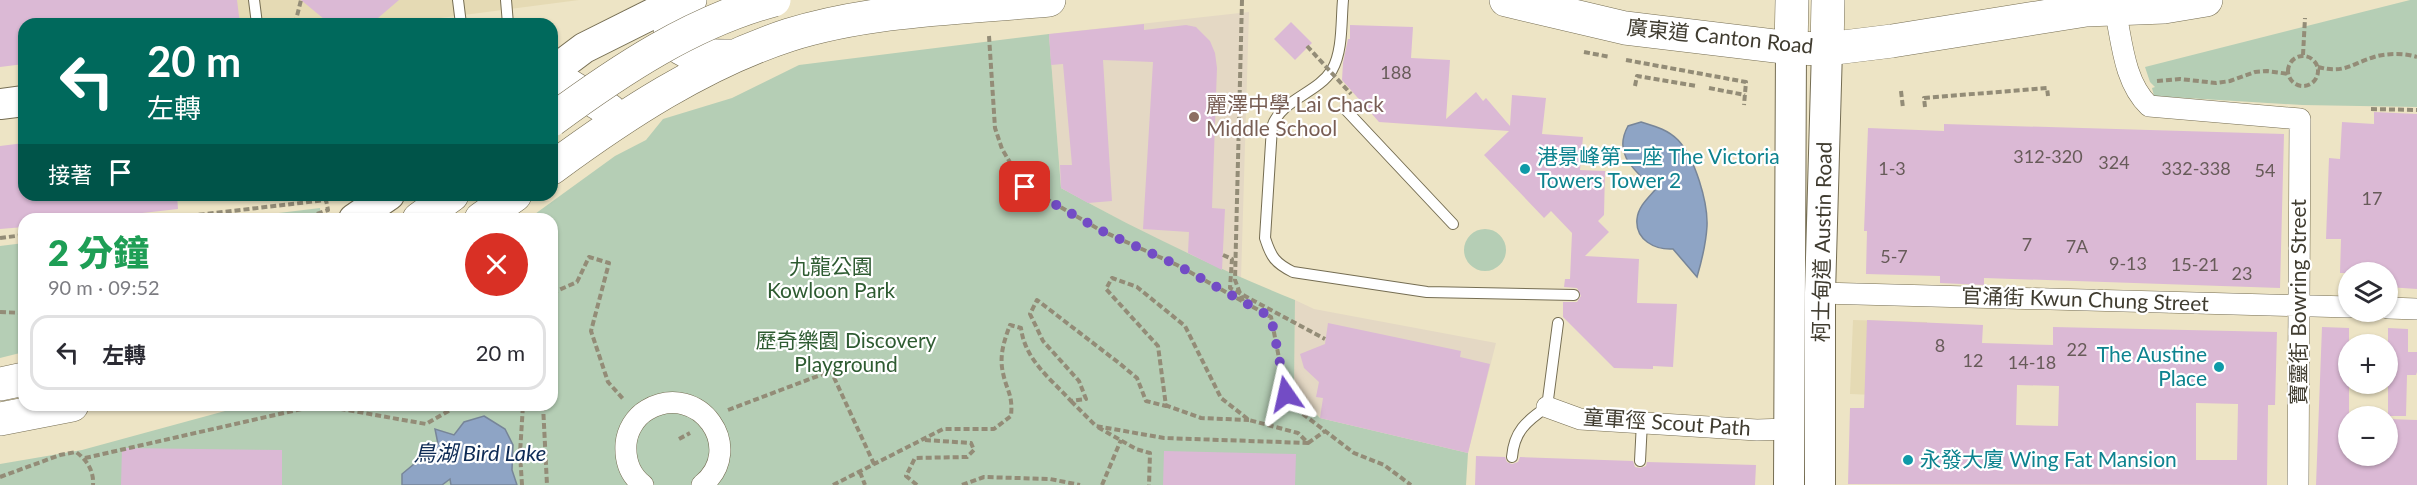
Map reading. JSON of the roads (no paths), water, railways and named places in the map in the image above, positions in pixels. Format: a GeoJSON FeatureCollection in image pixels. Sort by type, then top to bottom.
{"type":"FeatureCollection","features":[{"type":"Feature","properties":{"kind":"main road"},"geometry":{"type":"LineString","coordinates":[[558,95],[584,48],[680,0]]}},
{"type":"Feature","properties":{"kind":"main road"},"geometry":{"type":"LineString","coordinates":[[690,0],[675,12],[670,22],[670,31],[675,41],[685,51],[733,56]]}},
{"type":"Feature","properties":{"kind":"main road"},"geometry":{"type":"LineString","coordinates":[[558,95],[727,15],[774,0]]}},
{"type":"Feature","properties":{"kind":"main road"},"geometry":{"type":"LineString","coordinates":[[558,164],[624,118],[733,56],[789,35],[842,22],[880,16],[1049,0]]}},
{"type":"Feature","properties":{"kind":"main road","name":"廣東道 Canton Road"},"geometry":{"type":"LineString","coordinates":[[1506,0],[1625,28],[1791,48],[1827,49],[2086,10],[2164,7],[2206,0]]}},
{"type":"Feature","properties":{"kind":"main road","name":"柯士甸道 Austin Road"},"geometry":{"type":"LineString","coordinates":[[1789,485],[1792,0]]}},
{"type":"Feature","properties":{"kind":"main road","name":"柯士甸道 Austin Road"},"geometry":{"type":"LineString","coordinates":[[1820,485],[1821,293],[1828,0]]}},
{"type":"Feature","properties":{"kind":"main road"},"geometry":{"type":"LineString","coordinates":[[558,95],[624,118]]}},
{"type":"Feature","properties":{"kind":"main road"},"geometry":{"type":"LineString","coordinates":[[0,104],[18,102]]}},
{"type":"Feature","properties":{"kind":"main road"},"geometry":{"type":"LineString","coordinates":[[363,213],[380,201]]}},
{"type":"Feature","properties":{"kind":"main road"},"geometry":{"type":"LineString","coordinates":[[490,213],[507,201]]}},
{"type":"Feature","properties":{"kind":"main road"},"geometry":{"type":"LineString","coordinates":[[0,419],[41,411]]}},
{"type":"Feature","properties":{"kind":"street","name":"寶靈街 Bowring Street"},"geometry":{"type":"LineString","coordinates":[[2115,9],[2130,77],[2138,95],[2149,106],[2300,119],[2298,485]]}},
{"type":"Feature","properties":{"kind":"street","name":"官涌街 Kwun Chung Street"},"geometry":{"type":"LineString","coordinates":[[1821,293],[2338,307]]}},
{"type":"Feature","properties":{"kind":"street"},"geometry":{"type":"LineString","coordinates":[[2398,308],[2417,309]]}},
{"type":"Feature","properties":{"kind":"street"},"geometry":{"type":"LineString","coordinates":[[643,485],[629,469],[626,453],[627,438],[633,423],[643,412],[657,405],[672,402],[687,404],[701,411],[712,422],[718,436],[720,452],[717,467],[702,485]]}},
{"type":"Feature","properties":{"kind":"street","name":"童軍徑 Scout Path"},"geometry":{"type":"LineString","coordinates":[[1547,407],[1580,419],[1789,429]]}},
{"type":"Feature","properties":{"kind":"lane"},"geometry":{"type":"LineString","coordinates":[[254,0],[256,18]]}},
{"type":"Feature","properties":{"kind":"lane"},"geometry":{"type":"LineString","coordinates":[[458,0],[460,18]]}},
{"type":"Feature","properties":{"kind":"lane"},"geometry":{"type":"LineString","coordinates":[[506,0],[508,18]]}},
{"type":"Feature","properties":{"kind":"lane"},"geometry":{"type":"LineString","coordinates":[[1343,0],[1338,52],[1331,72],[1280,111],[1272,127],[1265,238],[1270,252],[1279,265],[1293,272],[1426,292],[1574,295]]}},
{"type":"Feature","properties":{"kind":"lane"},"geometry":{"type":"LineString","coordinates":[[1346,109],[1453,224]]}},
{"type":"Feature","properties":{"kind":"lane"},"geometry":{"type":"LineString","coordinates":[[1512,457],[1513,444],[1518,432],[1529,419],[1547,407],[1558,323]]}},
{"type":"Feature","properties":{"kind":"lane"},"geometry":{"type":"LineString","coordinates":[[1640,461],[1642,422]]}},
{"type":"Feature","properties":{"kind":"water"},"geometry":{"type":"Polygon","coordinates":[[[1641,122],[1674,136],[1684,148],[1695,169],[1707,216],[1704,252],[1697,277],[1673,249],[1653,245],[1639,233],[1637,219],[1639,211],[1655,190],[1628,162],[1623,146],[1628,126],[1641,122]]]}},
{"type":"Feature","properties":{"kind":"water","name":"鳥湖 Bird Lake"},"geometry":{"type":"Polygon","coordinates":[[[484,416],[505,429],[513,445],[512,470],[517,485],[451,485],[450,479],[442,485],[402,485],[402,474],[438,444],[435,429],[454,435],[464,422],[484,416]]]}},
{"type":"Feature","properties":{"kind":"place","name":"麗澤中學 Lai Chack Middle School"},"geometry":{"type":"Point","coordinates":[1194,117]}},
{"type":"Feature","properties":{"kind":"place","name":"港景峰第二座 The Victoria Towers Tower 2"},"geometry":{"type":"Point","coordinates":[1525,169]}},
{"type":"Feature","properties":{"kind":"place","name":"The Austine Place"},"geometry":{"type":"Point","coordinates":[2219,367]}},
{"type":"Feature","properties":{"kind":"place","name":"永發大廈 Wing Fat Mansion"},"geometry":{"type":"Point","coordinates":[1908,460]}},
{"type":"Feature","properties":{"kind":"park label","name":"九龍公園 Kowloon Park"},"geometry":{"type":"Point","coordinates":[831,279]}},
{"type":"Feature","properties":{"kind":"park label","name":"歷奇樂園 Discovery Playground"},"geometry":{"type":"Point","coordinates":[846,353]}}]}
